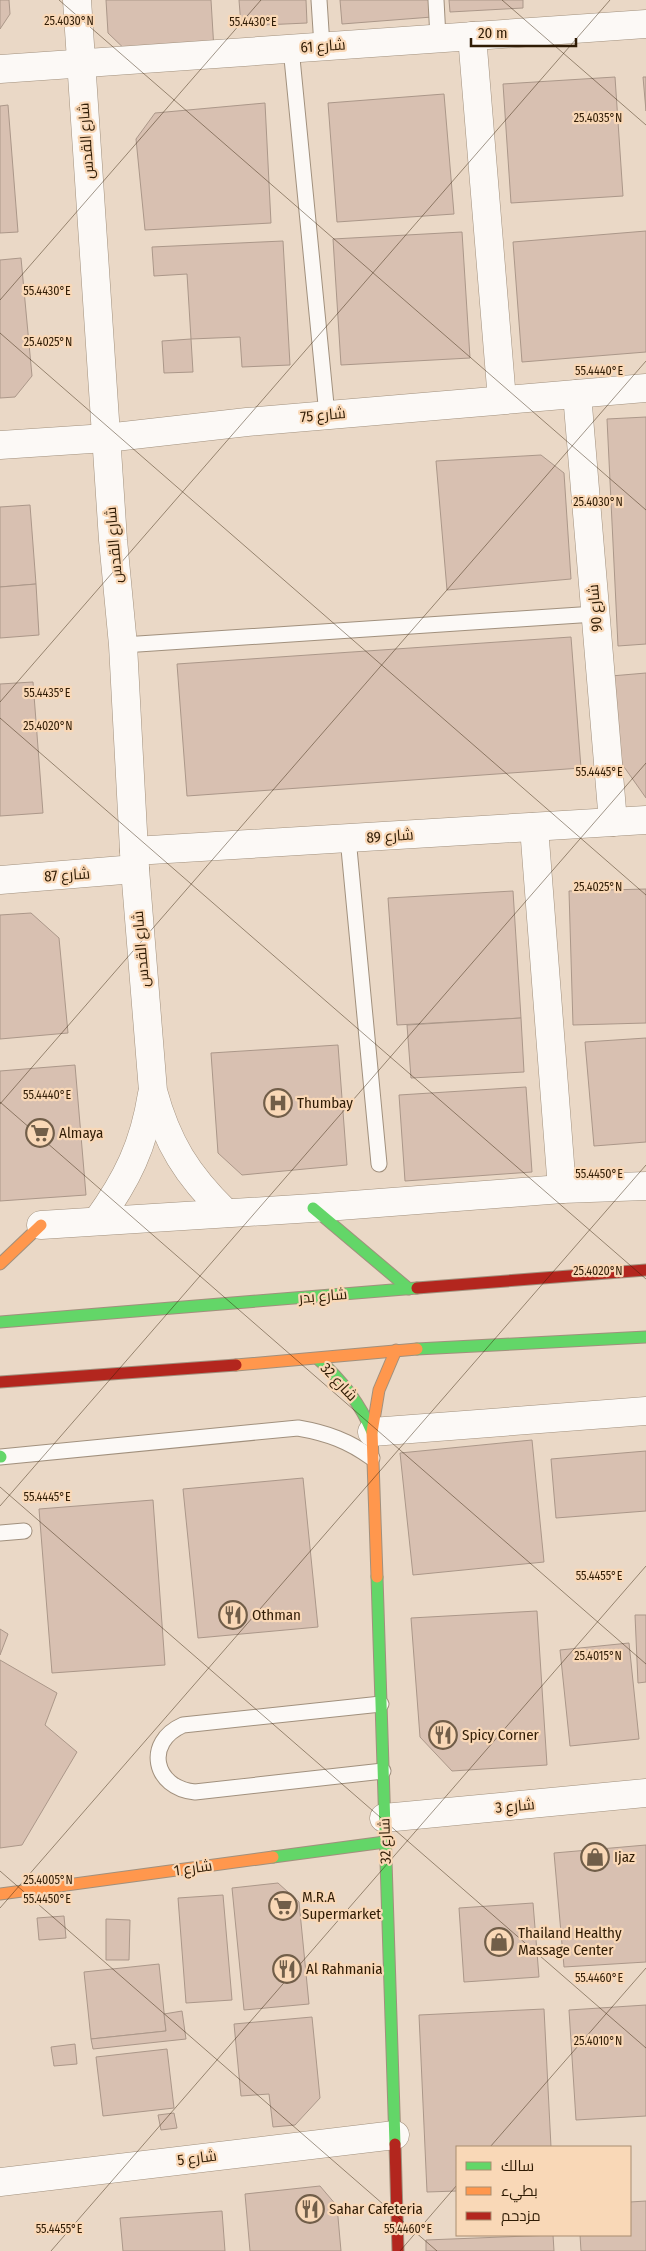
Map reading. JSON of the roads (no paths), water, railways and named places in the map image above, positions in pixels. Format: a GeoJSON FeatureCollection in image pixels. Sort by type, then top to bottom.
{"type":"FeatureCollection","features":[{"type":"Feature","properties":{"kind":"main road"},"geometry":{"type":"LineString","coordinates":[[314,1208],[409,1288]]}},
{"type":"Feature","properties":{"kind":"main road"},"geometry":{"type":"LineString","coordinates":[[0,1264],[41,1225]]}},
{"type":"Feature","properties":{"kind":"main road","name":"شارع بدر"},"geometry":{"type":"LineString","coordinates":[[0,1322],[646,1270]]}},
{"type":"Feature","properties":{"kind":"main road"},"geometry":{"type":"LineString","coordinates":[[0,1382],[318,1360],[396,1350],[646,1337]]}},
{"type":"Feature","properties":{"kind":"main road","name":"شارع 32"},"geometry":{"type":"LineString","coordinates":[[396,1350],[378,1389],[373,1410],[372,1458],[398,2251]]}},
{"type":"Feature","properties":{"kind":"main road","name":"شارع 32"},"geometry":{"type":"LineString","coordinates":[[318,1360],[336,1374],[351,1391],[363,1410],[372,1432]]}},
{"type":"Feature","properties":{"kind":"main road","name":"شارع 1"},"geometry":{"type":"LineString","coordinates":[[0,1894],[385,1830]]}},
{"type":"Feature","properties":{"kind":"street","name":"شارع القدس"},"geometry":{"type":"LineString","coordinates":[[77,0],[106,438],[123,645],[134,860],[153,1090],[161,1120],[173,1148],[189,1174],[226,1213]]}},
{"type":"Feature","properties":{"kind":"street","name":"شارع 61"},"geometry":{"type":"LineString","coordinates":[[0,69],[646,24]]}},
{"type":"Feature","properties":{"kind":"street"},"geometry":{"type":"LineString","coordinates":[[472,36],[502,400]]}},
{"type":"Feature","properties":{"kind":"street","name":"شارع 75"},"geometry":{"type":"LineString","coordinates":[[0,445],[106,438],[327,415],[646,388]]}},
{"type":"Feature","properties":{"kind":"street","name":"شارع 90"},"geometry":{"type":"LineString","coordinates":[[577,394],[613,822]]}},
{"type":"Feature","properties":{"kind":"street","name":"شارع 89"},"geometry":{"type":"LineString","coordinates":[[134,860],[348,838],[646,820]]}},
{"type":"Feature","properties":{"kind":"street"},"geometry":{"type":"LineString","coordinates":[[534,827],[562,1189]]}},
{"type":"Feature","properties":{"kind":"street","name":"شارع 87"},"geometry":{"type":"LineString","coordinates":[[0,880],[134,860]]}},
{"type":"Feature","properties":{"kind":"street","name":"شارع القدس"},"geometry":{"type":"LineString","coordinates":[[97,1220],[129,1172],[148,1119],[153,1090]]}},
{"type":"Feature","properties":{"kind":"street"},"geometry":{"type":"LineString","coordinates":[[41,1225],[97,1220],[314,1208],[562,1189],[646,1186]]}},
{"type":"Feature","properties":{"kind":"street"},"geometry":{"type":"LineString","coordinates":[[372,1432],[646,1411]]}},
{"type":"Feature","properties":{"kind":"street","name":"شارع 3"},"geometry":{"type":"LineString","coordinates":[[385,1830],[646,1793]]}},
{"type":"Feature","properties":{"kind":"street","name":"شارع 5"},"geometry":{"type":"LineString","coordinates":[[0,2182],[395,2134]]}},
{"type":"Feature","properties":{"kind":"lane"},"geometry":{"type":"LineString","coordinates":[[319,0],[322,46]]}},
{"type":"Feature","properties":{"kind":"lane"},"geometry":{"type":"LineString","coordinates":[[436,0],[438,38]]}},
{"type":"Feature","properties":{"kind":"lane"},"geometry":{"type":"LineString","coordinates":[[291,48],[327,415]]}},
{"type":"Feature","properties":{"kind":"lane"},"geometry":{"type":"LineString","coordinates":[[123,645],[595,614]]}},
{"type":"Feature","properties":{"kind":"lane"},"geometry":{"type":"LineString","coordinates":[[348,838],[378,1164]]}},
{"type":"Feature","properties":{"kind":"lane"},"geometry":{"type":"LineString","coordinates":[[0,1456],[298,1428],[338,1437],[356,1446],[372,1458]]}},
{"type":"Feature","properties":{"kind":"lane"},"geometry":{"type":"LineString","coordinates":[[0,1533],[24,1531]]}},
{"type":"Feature","properties":{"kind":"lane"},"geometry":{"type":"LineString","coordinates":[[380,1704],[183,1725],[173,1729],[165,1737],[160,1746],[158,1758],[162,1774],[173,1786],[184,1791],[195,1792],[383,1771]]}},
{"type":"Feature","properties":{"kind":"place","name":"Thumbay"},"geometry":{"type":"Point","coordinates":[278,1103]}},
{"type":"Feature","properties":{"kind":"place","name":"Almaya"},"geometry":{"type":"Point","coordinates":[40,1133]}},
{"type":"Feature","properties":{"kind":"place","name":"Othman"},"geometry":{"type":"Point","coordinates":[233,1615]}},
{"type":"Feature","properties":{"kind":"place","name":"Spicy Corner"},"geometry":{"type":"Point","coordinates":[443,1735]}},
{"type":"Feature","properties":{"kind":"place","name":"Ijaz"},"geometry":{"type":"Point","coordinates":[595,1857]}},
{"type":"Feature","properties":{"kind":"place","name":"M.R.A Supermarket"},"geometry":{"type":"Point","coordinates":[283,1906]}},
{"type":"Feature","properties":{"kind":"place","name":"Thailand Healthy Massage Center"},"geometry":{"type":"Point","coordinates":[499,1942]}},
{"type":"Feature","properties":{"kind":"place","name":"Al Rahmania"},"geometry":{"type":"Point","coordinates":[287,1969]}},
{"type":"Feature","properties":{"kind":"place","name":"Sahar Cafeteria"},"geometry":{"type":"Point","coordinates":[310,2209]}}]}
